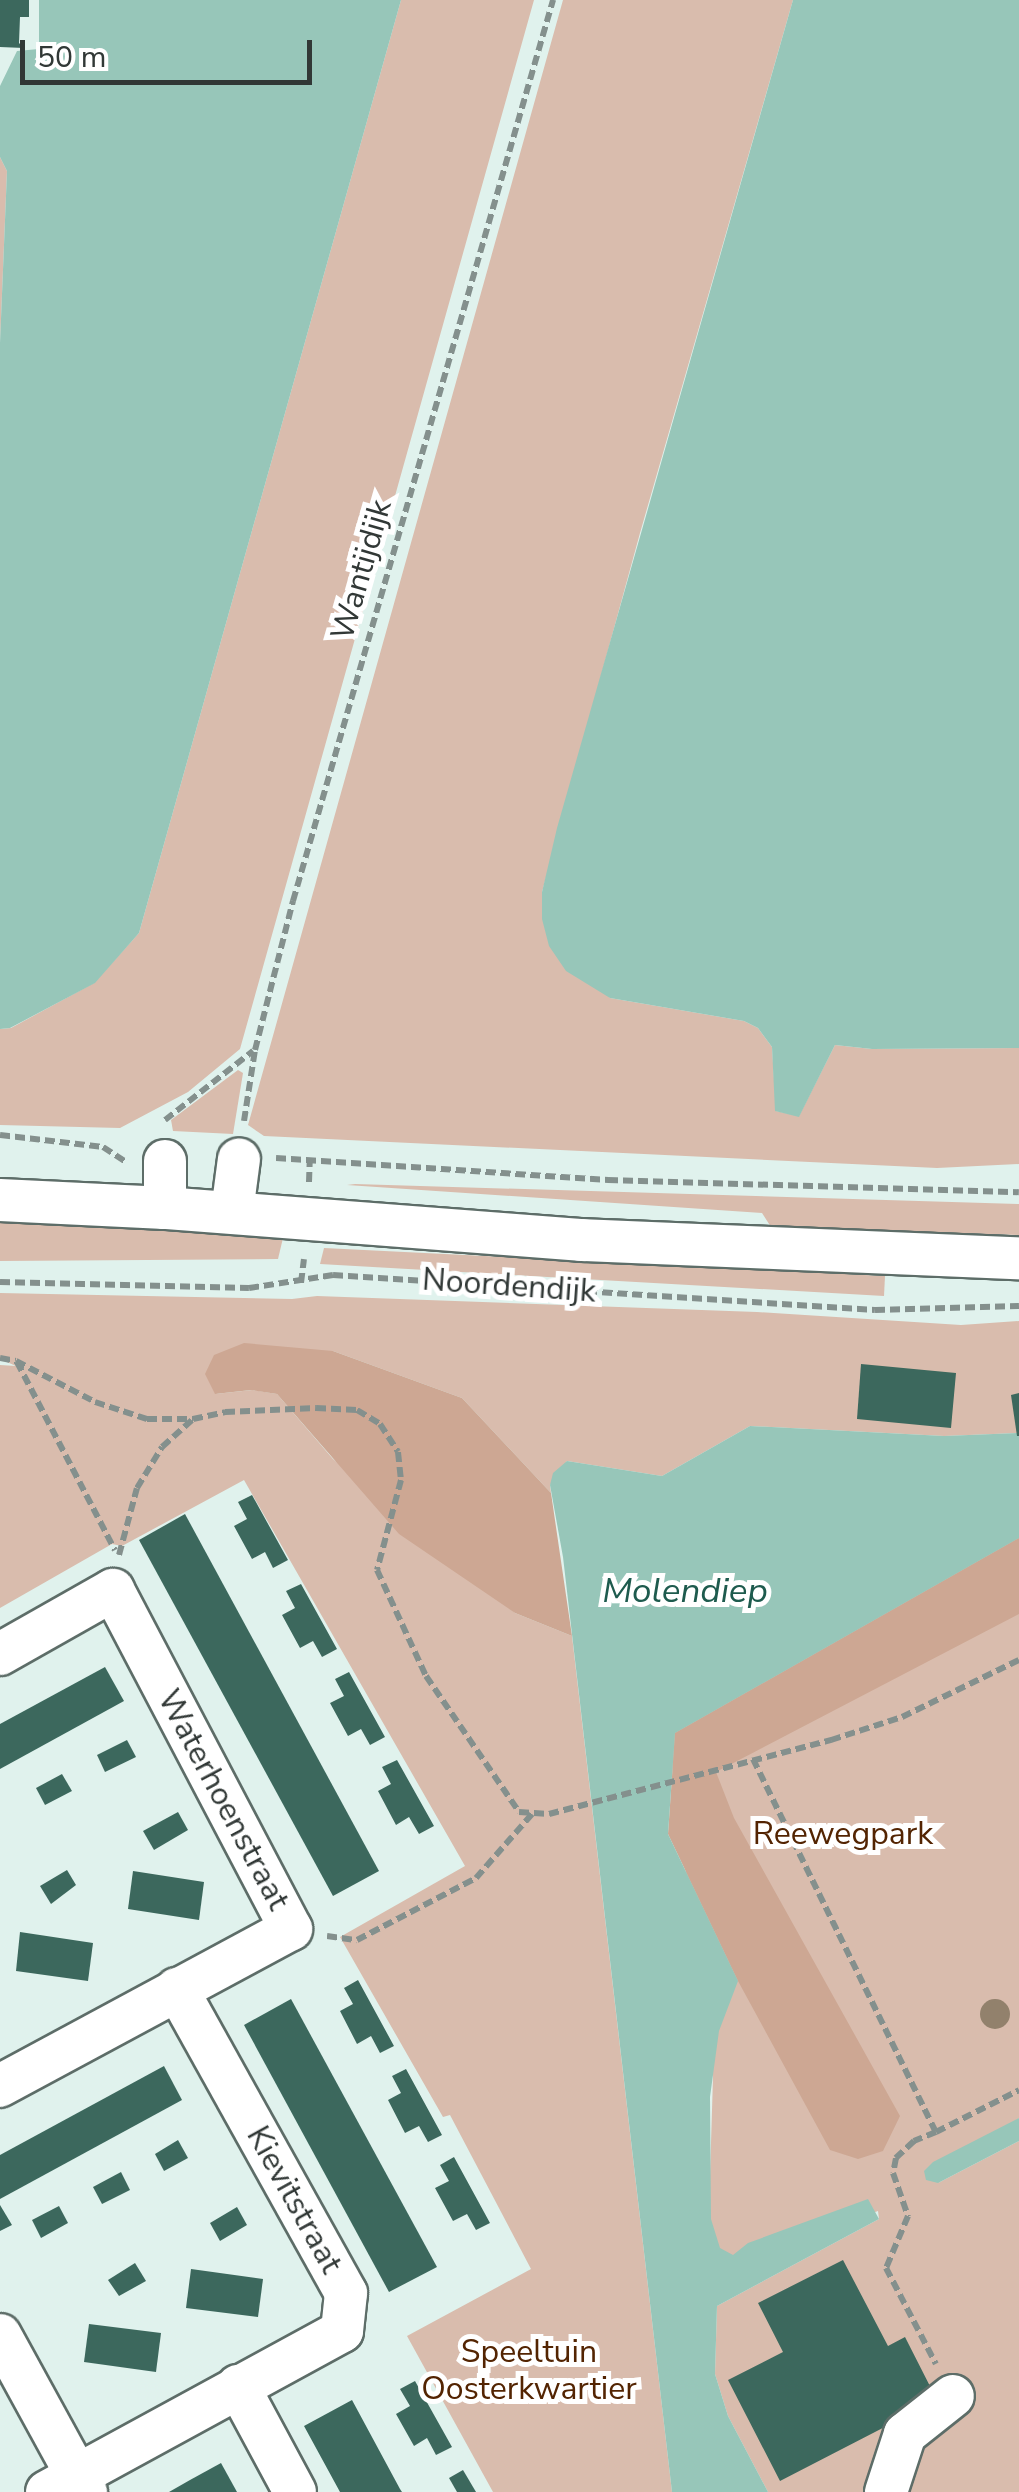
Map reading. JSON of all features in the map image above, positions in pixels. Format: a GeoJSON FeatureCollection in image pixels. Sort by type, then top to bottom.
{"type":"FeatureCollection","features":[{"type":"Feature","properties":{"kind":"street"},"geometry":{"type":"LineString","coordinates":[[149,1148],[165,1208]]}},
{"type":"Feature","properties":{"kind":"street"},"geometry":{"type":"LineString","coordinates":[[232,1212],[239,1159]]}},
{"type":"Feature","properties":{"kind":"street","name":"Noordendijk"},"geometry":{"type":"LineString","coordinates":[[0,1200],[232,1212],[582,1240],[1019,1258]]}},
{"type":"Feature","properties":{"kind":"street","name":"Waterhoenstraat"},"geometry":{"type":"LineString","coordinates":[[0,1654],[113,1590],[292,1929],[0,2086]]}},
{"type":"Feature","properties":{"kind":"street","name":"Kievitstraat"},"geometry":{"type":"LineString","coordinates":[[70,2486],[238,2386],[342,2331],[346,2293],[177,1989]]}},
{"type":"Feature","properties":{"kind":"street"},"geometry":{"type":"LineString","coordinates":[[0,2335],[70,2486]]}},
{"type":"Feature","properties":{"kind":"street"},"geometry":{"type":"LineString","coordinates":[[238,2386],[295,2492]]}},
{"type":"Feature","properties":{"kind":"street"},"geometry":{"type":"LineString","coordinates":[[886,2492],[906,2434],[953,2396]]}},
{"type":"Feature","properties":{"kind":"path","name":"Wantijdijk"},"geometry":{"type":"LineString","coordinates":[[239,1159],[255,1050],[293,900],[553,0]]}},
{"type":"Feature","properties":{"kind":"path"},"geometry":{"type":"LineString","coordinates":[[0,1135],[149,1148],[255,1050]]}},
{"type":"Feature","properties":{"kind":"path"},"geometry":{"type":"LineString","coordinates":[[310,1158],[608,1180],[1019,1192]]}},
{"type":"Feature","properties":{"kind":"path","name":"Noordendijk"},"geometry":{"type":"LineString","coordinates":[[0,1282],[250,1288],[333,1275],[875,1310],[1019,1306]]}},
{"type":"Feature","properties":{"kind":"path"},"geometry":{"type":"LineString","coordinates":[[0,1358],[16,1360],[95,1402],[148,1419],[193,1420],[225,1412],[316,1408],[357,1410],[380,1424],[398,1452],[401,1480],[378,1570],[426,1676],[519,1812],[548,1814],[902,1717],[1019,1660]]}},
{"type":"Feature","properties":{"kind":"path"},"geometry":{"type":"LineString","coordinates":[[16,1360],[119,1557],[137,1488],[162,1447],[193,1420]]}},
{"type":"Feature","properties":{"kind":"path"},"geometry":{"type":"LineString","coordinates":[[754,1759],[936,2132]]}},
{"type":"Feature","properties":{"kind":"path"},"geometry":{"type":"LineString","coordinates":[[292,1929],[358,1940],[476,1878],[532,1814]]}},
{"type":"Feature","properties":{"kind":"path"},"geometry":{"type":"LineString","coordinates":[[953,2396],[886,2268],[908,2216],[893,2173],[896,2158],[914,2142],[1019,2090]]}},
{"type":"Feature","properties":{"kind":"green space"},"geometry":{"type":"Polygon","coordinates":[[[401,0],[534,0],[240,1049],[188,1092],[120,1128],[0,1125],[0,1029],[11,1028],[94,983],[139,933],[401,0]]]}},
{"type":"Feature","properties":{"kind":"green space"},"geometry":{"type":"Polygon","coordinates":[[[563,0],[793,0],[542,892],[610,998],[744,1021],[758,1028],[772,1047],[776,1111],[799,1116],[835,1045],[872,1049],[1019,1048],[1019,1164],[937,1168],[264,1136],[248,1125],[563,0]]]}},
{"type":"Feature","properties":{"kind":"green space"},"geometry":{"type":"Polygon","coordinates":[[[0,157],[7,171],[0,343],[0,157]]]}},
{"type":"Feature","properties":{"kind":"green space"},"geometry":{"type":"Polygon","coordinates":[[[238,1070],[243,1073],[233,1134],[173,1131],[171,1120],[238,1070]]]}},
{"type":"Feature","properties":{"kind":"green space"},"geometry":{"type":"Polygon","coordinates":[[[347,1185],[1019,1204],[1019,1235],[771,1227],[762,1213],[347,1185]]]}},
{"type":"Feature","properties":{"kind":"green space"},"geometry":{"type":"Polygon","coordinates":[[[0,1220],[283,1238],[278,1259],[0,1261],[0,1220]]]}},
{"type":"Feature","properties":{"kind":"green space"},"geometry":{"type":"Polygon","coordinates":[[[324,1248],[885,1276],[884,1296],[320,1264],[324,1248]]]}},
{"type":"Feature","properties":{"kind":"green space","name":"Speeltuin Oosterkwartier"},"geometry":{"type":"Polygon","coordinates":[[[0,1293],[292,1299],[317,1296],[757,1312],[961,1325],[1019,1321],[1019,1433],[944,1436],[750,1426],[662,1476],[567,1461],[550,1485],[551,1493],[462,1398],[333,1351],[215,1394],[252,1390],[277,1394],[333,1459],[515,1613],[572,1636],[672,2492],[493,2492],[407,2336],[531,2269],[450,2115],[443,2117],[340,1937],[465,1866],[244,1480],[122,1546],[112,1544],[0,1608],[0,1365],[16,1366],[0,1359],[0,1293]]]}},
{"type":"Feature","properties":{"kind":"green space","name":"Reewegpark"},"geometry":{"type":"Polygon","coordinates":[[[1019,1531],[1019,2118],[938,2183],[1019,2141],[1019,2492],[768,2492],[728,2416],[715,2374],[717,2306],[879,2219],[878,2211],[707,2274],[713,2077],[667,1730],[1019,1531]]]}},
{"type":"Feature","properties":{"kind":"shaded area"},"geometry":{"type":"Polygon","coordinates":[[[244,1343],[333,1351],[462,1398],[551,1493],[572,1636],[515,1613],[399,1534],[277,1394],[251,1390],[215,1394],[205,1374],[214,1355],[244,1343]]]}},
{"type":"Feature","properties":{"kind":"shaded area"},"geometry":{"type":"Polygon","coordinates":[[[1019,1538],[1019,1614],[716,1772],[734,1818],[900,2116],[883,2151],[858,2159],[830,2150],[738,1981],[668,1834],[675,1733],[1019,1538]]]}},
{"type":"Feature","properties":{"kind":"water"},"geometry":{"type":"Polygon","coordinates":[[[39,0],[401,0],[139,933],[95,983],[10,1028],[0,1029],[0,343],[7,171],[0,157],[0,86],[17,51],[39,49],[39,0]]]}},
{"type":"Feature","properties":{"kind":"water"},"geometry":{"type":"Polygon","coordinates":[[[793,0],[1019,0],[1019,1048],[872,1049],[835,1045],[799,1117],[775,1111],[772,1047],[758,1028],[744,1021],[610,998],[566,971],[549,946],[542,919],[542,892],[557,828],[793,0]]]}},
{"type":"Feature","properties":{"kind":"water","name":"Molendiep"},"geometry":{"type":"Polygon","coordinates":[[[750,1426],[944,1436],[1019,1433],[1019,1538],[675,1733],[668,1834],[738,1981],[719,2031],[710,2097],[711,2219],[720,2248],[733,2255],[748,2243],[868,2199],[879,2219],[717,2306],[715,2374],[728,2416],[768,2492],[672,2492],[563,1557],[550,1485],[553,1473],[567,1461],[662,1476],[750,1426]]]}},
{"type":"Feature","properties":{"kind":"water"},"geometry":{"type":"Polygon","coordinates":[[[1019,2118],[1019,2141],[938,2183],[926,2180],[924,2171],[933,2162],[1019,2118]]]}},
{"type":"Feature","properties":{"kind":"building"},"geometry":{"type":"Polygon","coordinates":[[[0,0],[29,0],[29,17],[20,17],[19,43],[24,48],[0,47],[0,0]]]}},
{"type":"Feature","properties":{"kind":"building"},"geometry":{"type":"Polygon","coordinates":[[[861,1364],[956,1373],[951,1428],[857,1419],[861,1364]]]}},
{"type":"Feature","properties":{"kind":"building"},"geometry":{"type":"Polygon","coordinates":[[[1019,1393],[1019,1436],[1017,1436],[1011,1395],[1019,1393]]]}},
{"type":"Feature","properties":{"kind":"building"},"geometry":{"type":"Polygon","coordinates":[[[252,1495],[288,1560],[273,1568],[265,1552],[252,1559],[234,1526],[247,1519],[238,1502],[252,1495]]]}},
{"type":"Feature","properties":{"kind":"building"},"geometry":{"type":"Polygon","coordinates":[[[185,1514],[379,1871],[333,1896],[139,1540],[185,1514]]]}},
{"type":"Feature","properties":{"kind":"building"},"geometry":{"type":"Polygon","coordinates":[[[301,1584],[337,1649],[322,1657],[313,1641],[300,1648],[282,1615],[295,1608],[286,1591],[301,1584]]]}},
{"type":"Feature","properties":{"kind":"building"},"geometry":{"type":"Polygon","coordinates":[[[105,1667],[124,1701],[0,1769],[0,1724],[105,1667]]]}},
{"type":"Feature","properties":{"kind":"building"},"geometry":{"type":"Polygon","coordinates":[[[349,1672],[385,1737],[370,1745],[361,1729],[348,1736],[330,1703],[344,1696],[335,1679],[349,1672]]]}},
{"type":"Feature","properties":{"kind":"building"},"geometry":{"type":"Polygon","coordinates":[[[127,1740],[136,1757],[105,1772],[97,1755],[127,1740]]]}},
{"type":"Feature","properties":{"kind":"building"},"geometry":{"type":"Polygon","coordinates":[[[397,1760],[434,1826],[419,1834],[409,1817],[396,1825],[378,1791],[391,1784],[382,1767],[397,1760]]]}},
{"type":"Feature","properties":{"kind":"building"},"geometry":{"type":"Polygon","coordinates":[[[62,1774],[72,1791],[45,1805],[36,1788],[62,1774]]]}},
{"type":"Feature","properties":{"kind":"building"},"geometry":{"type":"Polygon","coordinates":[[[178,1812],[188,1830],[154,1850],[143,1831],[178,1812]]]}},
{"type":"Feature","properties":{"kind":"building"},"geometry":{"type":"Polygon","coordinates":[[[67,1870],[76,1885],[51,1904],[40,1886],[67,1870]]]}},
{"type":"Feature","properties":{"kind":"building"},"geometry":{"type":"Polygon","coordinates":[[[133,1871],[204,1882],[199,1920],[128,1909],[133,1871]]]}},
{"type":"Feature","properties":{"kind":"building"},"geometry":{"type":"Polygon","coordinates":[[[20,1932],[93,1943],[88,1981],[16,1971],[20,1932]]]}},
{"type":"Feature","properties":{"kind":"building"},"geometry":{"type":"Polygon","coordinates":[[[358,1980],[394,2046],[380,2053],[371,2036],[357,2044],[340,2011],[353,2004],[344,1988],[358,1980]]]}},
{"type":"Feature","properties":{"kind":"building"},"geometry":{"type":"Polygon","coordinates":[[[291,1999],[437,2267],[389,2292],[244,2025],[291,1999]]]}},
{"type":"Feature","properties":{"kind":"building"},"geometry":{"type":"Polygon","coordinates":[[[164,2066],[182,2100],[0,2199],[0,2155],[164,2066]]]}},
{"type":"Feature","properties":{"kind":"building"},"geometry":{"type":"Polygon","coordinates":[[[406,2069],[442,2135],[428,2142],[419,2126],[405,2133],[388,2100],[401,2093],[392,2076],[406,2069]]]}},
{"type":"Feature","properties":{"kind":"building"},"geometry":{"type":"Polygon","coordinates":[[[178,2140],[188,2158],[164,2171],[155,2154],[178,2140]]]}},
{"type":"Feature","properties":{"kind":"building"},"geometry":{"type":"Polygon","coordinates":[[[454,2157],[490,2223],[476,2230],[467,2214],[453,2221],[435,2188],[449,2181],[440,2165],[454,2157]]]}},
{"type":"Feature","properties":{"kind":"building"},"geometry":{"type":"Polygon","coordinates":[[[121,2172],[130,2190],[102,2204],[93,2187],[121,2172]]]}},
{"type":"Feature","properties":{"kind":"building"},"geometry":{"type":"Polygon","coordinates":[[[0,2205],[12,2225],[0,2231],[0,2205]]]}},
{"type":"Feature","properties":{"kind":"building"},"geometry":{"type":"Polygon","coordinates":[[[59,2206],[68,2223],[41,2238],[32,2220],[59,2206]]]}},
{"type":"Feature","properties":{"kind":"building"},"geometry":{"type":"Polygon","coordinates":[[[237,2207],[247,2225],[220,2241],[210,2223],[237,2207]]]}},
{"type":"Feature","properties":{"kind":"building"},"geometry":{"type":"Polygon","coordinates":[[[843,2260],[888,2346],[905,2337],[937,2400],[780,2481],[728,2380],[783,2352],[758,2303],[843,2260]]]}},
{"type":"Feature","properties":{"kind":"building"},"geometry":{"type":"Polygon","coordinates":[[[135,2263],[146,2281],[119,2296],[108,2280],[135,2263]]]}},
{"type":"Feature","properties":{"kind":"building"},"geometry":{"type":"Polygon","coordinates":[[[191,2269],[263,2279],[258,2317],[186,2308],[191,2269]]]}},
{"type":"Feature","properties":{"kind":"building"},"geometry":{"type":"Polygon","coordinates":[[[89,2324],[161,2333],[156,2372],[84,2362],[89,2324]]]}},
{"type":"Feature","properties":{"kind":"building"},"geometry":{"type":"Polygon","coordinates":[[[415,2381],[452,2447],[436,2455],[427,2438],[414,2446],[396,2414],[410,2406],[400,2389],[415,2381]]]}},
{"type":"Feature","properties":{"kind":"building"},"geometry":{"type":"Polygon","coordinates":[[[352,2400],[402,2492],[340,2492],[304,2426],[352,2400]]]}},
{"type":"Feature","properties":{"kind":"building"},"geometry":{"type":"Polygon","coordinates":[[[221,2463],[237,2492],[169,2492],[190,2480],[221,2463]]]}},
{"type":"Feature","properties":{"kind":"building"},"geometry":{"type":"Polygon","coordinates":[[[463,2470],[476,2492],[457,2492],[449,2478],[463,2470]]]}}]}
